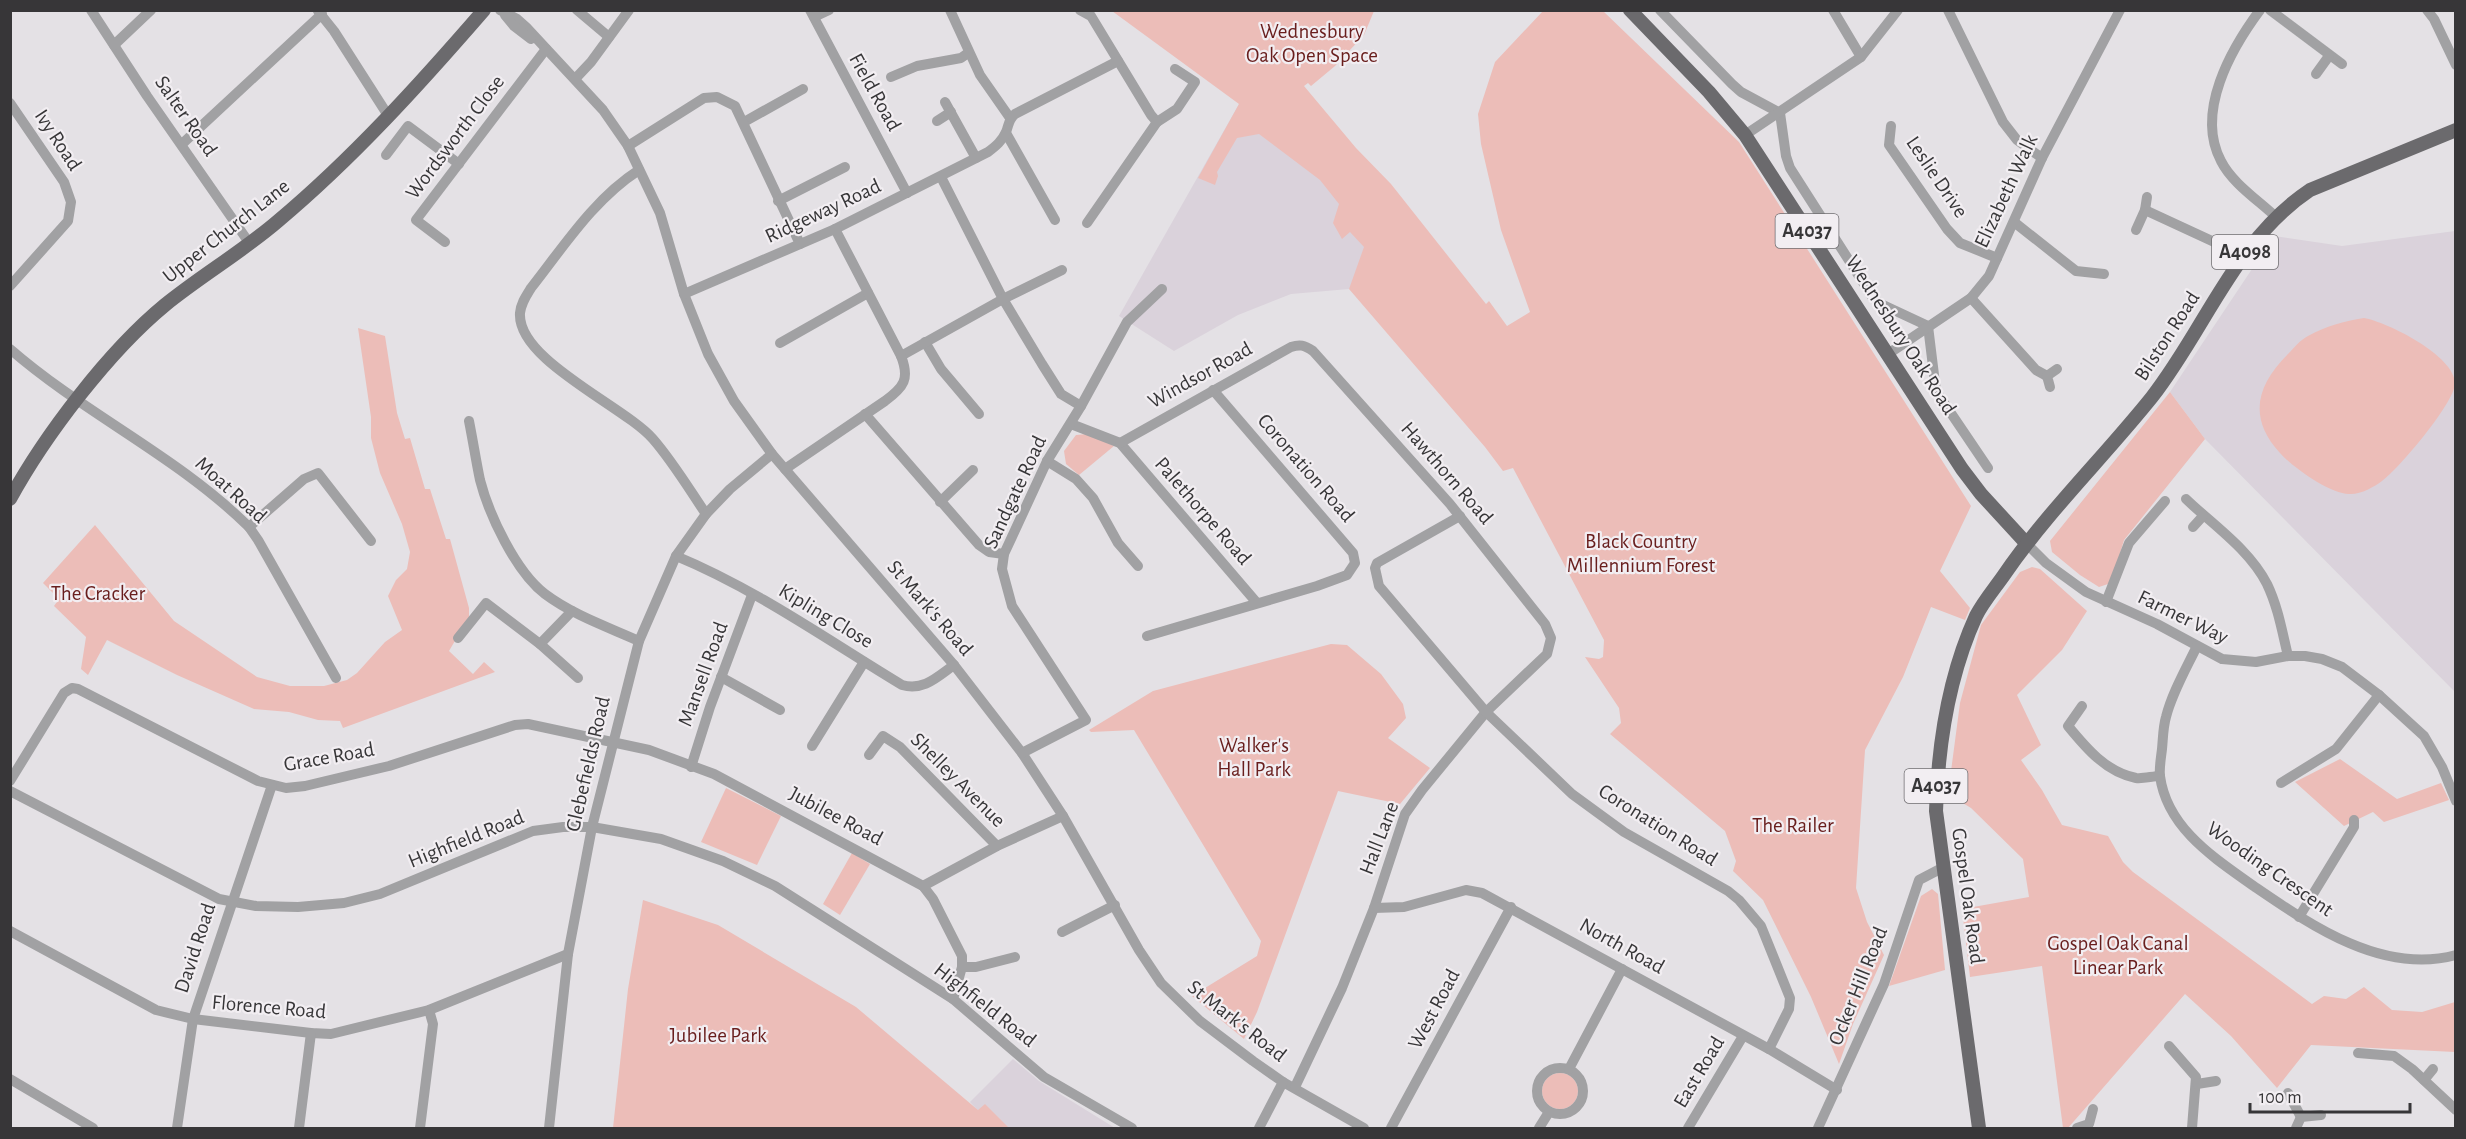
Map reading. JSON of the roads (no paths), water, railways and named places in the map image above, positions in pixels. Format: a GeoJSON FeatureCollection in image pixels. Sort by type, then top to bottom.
{"type":"FeatureCollection","features":[{"type":"Feature","properties":{"kind":"main road","name":"Upper Church Lane"},"geometry":{"type":"LineString","coordinates":[[10,499],[28,466],[76,401],[117,351],[163,306],[250,244],[279,220],[389,117],[483,10]]}},
{"type":"Feature","properties":{"kind":"main road","name":"Wednesbury Oak Road"},"geometry":{"type":"LineString","coordinates":[[1630,10],[1709,92],[1745,135],[1962,469],[1981,494],[2026,543]]}},
{"type":"Feature","properties":{"kind":"main road","name":"Bilston Road"},"geometry":{"type":"LineString","coordinates":[[2026,543],[2151,398],[2168,375],[2241,258],[2276,217],[2310,190],[2456,130]]}},
{"type":"Feature","properties":{"kind":"main road","name":"Gospel Oak Road"},"geometry":{"type":"LineString","coordinates":[[1978,1128],[1942,868],[1936,787],[1948,706],[1962,654],[1977,615],[2026,543]]}},
{"type":"Feature","properties":{"kind":"street","name":"Salter Road"},"geometry":{"type":"LineString","coordinates":[[91,10],[147,96],[250,244]]}},
{"type":"Feature","properties":{"kind":"street"},"geometry":{"type":"LineString","coordinates":[[114,45],[151,10]]}},
{"type":"Feature","properties":{"kind":"street"},"geometry":{"type":"LineString","coordinates":[[577,10],[609,37]]}},
{"type":"Feature","properties":{"kind":"street"},"geometry":{"type":"LineString","coordinates":[[575,80],[629,10]]}},
{"type":"Feature","properties":{"kind":"street"},"geometry":{"type":"LineString","coordinates":[[812,14],[830,10]]}},
{"type":"Feature","properties":{"kind":"street"},"geometry":{"type":"LineString","coordinates":[[950,10],[980,75],[1010,118]]}},
{"type":"Feature","properties":{"kind":"street"},"geometry":{"type":"LineString","coordinates":[[1080,10],[1090,16],[1157,122]]}},
{"type":"Feature","properties":{"kind":"street"},"geometry":{"type":"LineString","coordinates":[[1660,10],[1741,92],[1780,113]]}},
{"type":"Feature","properties":{"kind":"street"},"geometry":{"type":"LineString","coordinates":[[1833,10],[1861,57]]}},
{"type":"Feature","properties":{"kind":"street"},"geometry":{"type":"LineString","coordinates":[[1745,135],[1861,57],[1898,10]]}},
{"type":"Feature","properties":{"kind":"street"},"geometry":{"type":"LineString","coordinates":[[1948,10],[2003,122],[2018,140],[2042,158]]}},
{"type":"Feature","properties":{"kind":"street"},"geometry":{"type":"LineString","coordinates":[[2260,10],[2244,32],[2223,76],[2214,100],[2213,132],[2220,159],[2228,171],[2276,217]]}},
{"type":"Feature","properties":{"kind":"street"},"geometry":{"type":"LineString","coordinates":[[2270,10],[2342,64]]}},
{"type":"Feature","properties":{"kind":"street"},"geometry":{"type":"LineString","coordinates":[[2427,10],[2434,19],[2456,65]]}},
{"type":"Feature","properties":{"kind":"street","name":"St Mark's Road"},"geometry":{"type":"LineString","coordinates":[[502,11],[518,19],[575,80],[603,110],[628,146],[660,213],[684,294],[710,358],[734,401],[772,454],[954,665],[1022,753],[1064,816],[1161,983],[1200,1021],[1283,1082],[1364,1128]]}},
{"type":"Feature","properties":{"kind":"street"},"geometry":{"type":"LineString","coordinates":[[182,144],[320,12],[389,117]]}},
{"type":"Feature","properties":{"kind":"street","name":"Elizabeth Walk"},"geometry":{"type":"LineString","coordinates":[[1888,354],[1971,298],[1989,276],[2042,158],[2115,13]]}},
{"type":"Feature","properties":{"kind":"street","name":"Field Road"},"geometry":{"type":"LineString","coordinates":[[812,14],[834,59],[873,125],[907,193]]}},
{"type":"Feature","properties":{"kind":"street","name":"Wordsworth Close"},"geometry":{"type":"LineString","coordinates":[[445,242],[416,220],[546,49]]}},
{"type":"Feature","properties":{"kind":"street"},"geometry":{"type":"LineString","coordinates":[[891,77],[917,66],[961,58],[968,53]]}},
{"type":"Feature","properties":{"kind":"street"},"geometry":{"type":"LineString","coordinates":[[2316,74],[2329,56]]}},
{"type":"Feature","properties":{"kind":"street"},"geometry":{"type":"LineString","coordinates":[[1055,220],[1006,133],[1010,118],[1026,107],[1118,61]]}},
{"type":"Feature","properties":{"kind":"street"},"geometry":{"type":"LineString","coordinates":[[1088,223],[1157,122],[1177,109],[1195,82],[1175,69]]}},
{"type":"Feature","properties":{"kind":"street"},"geometry":{"type":"LineString","coordinates":[[744,122],[803,89]]}},
{"type":"Feature","properties":{"kind":"street"},"geometry":{"type":"LineString","coordinates":[[628,146],[704,98],[717,97],[735,106],[800,244]]}},
{"type":"Feature","properties":{"kind":"street"},"geometry":{"type":"LineString","coordinates":[[945,102],[976,158]]}},
{"type":"Feature","properties":{"kind":"street","name":"Ivy Road"},"geometry":{"type":"LineString","coordinates":[[10,103],[64,182],[71,202],[68,221],[10,286]]}},
{"type":"Feature","properties":{"kind":"street"},"geometry":{"type":"LineString","coordinates":[[937,121],[951,112]]}},
{"type":"Feature","properties":{"kind":"street","name":"Wednesbury Oak Road"},"geometry":{"type":"LineString","coordinates":[[1780,113],[1790,168],[1873,298],[1882,305],[1928,326],[1936,391],[1988,468]]}},
{"type":"Feature","properties":{"kind":"street"},"geometry":{"type":"LineString","coordinates":[[386,155],[408,126],[459,164]]}},
{"type":"Feature","properties":{"kind":"street","name":"Leslie Drive"},"geometry":{"type":"LineString","coordinates":[[1891,126],[1889,145],[1947,230],[1960,243],[1997,258]]}},
{"type":"Feature","properties":{"kind":"street","name":"Ridgeway Road"},"geometry":{"type":"LineString","coordinates":[[684,294],[835,229],[940,177],[998,144],[1006,133]]}},
{"type":"Feature","properties":{"kind":"street"},"geometry":{"type":"LineString","coordinates":[[778,201],[845,167]]}},
{"type":"Feature","properties":{"kind":"street"},"geometry":{"type":"LineString","coordinates":[[639,170],[621,181],[600,200],[531,288],[522,302],[521,324],[528,337],[551,364],[610,403],[652,438],[706,514]]}},
{"type":"Feature","properties":{"kind":"street"},"geometry":{"type":"LineString","coordinates":[[940,177],[1003,299],[1061,394],[1082,406]]}},
{"type":"Feature","properties":{"kind":"street"},"geometry":{"type":"LineString","coordinates":[[2136,230],[2145,210],[2147,197]]}},
{"type":"Feature","properties":{"kind":"street"},"geometry":{"type":"LineString","coordinates":[[2145,210],[2225,247],[2241,258]]}},
{"type":"Feature","properties":{"kind":"street"},"geometry":{"type":"LineString","coordinates":[[2014,222],[2076,271],[2104,274]]}},
{"type":"Feature","properties":{"kind":"street"},"geometry":{"type":"LineString","coordinates":[[785,469],[898,391],[905,380],[906,368],[901,356],[835,229]]}},
{"type":"Feature","properties":{"kind":"street"},"geometry":{"type":"LineString","coordinates":[[901,356],[1003,299],[1062,270]]}},
{"type":"Feature","properties":{"kind":"street","name":"Sandgate Road"},"geometry":{"type":"LineString","coordinates":[[1022,753],[1086,720],[1012,606],[1003,577],[1004,554],[1047,461],[1082,406],[1127,322],[1162,289]]}},
{"type":"Feature","properties":{"kind":"street"},"geometry":{"type":"LineString","coordinates":[[780,343],[868,293]]}},
{"type":"Feature","properties":{"kind":"street"},"geometry":{"type":"LineString","coordinates":[[1971,298],[2036,370],[2047,376],[2050,387]]}},
{"type":"Feature","properties":{"kind":"street"},"geometry":{"type":"LineString","coordinates":[[925,342],[941,369],[979,414]]}},
{"type":"Feature","properties":{"kind":"street","name":"Windsor Road"},"geometry":{"type":"LineString","coordinates":[[1120,443],[1291,347],[1300,345]]}},
{"type":"Feature","properties":{"kind":"street","name":"Hawthorn Road"},"geometry":{"type":"LineString","coordinates":[[1300,345],[1313,351],[1460,516],[1545,624],[1551,638]]}},
{"type":"Feature","properties":{"kind":"street","name":"Moat Road"},"geometry":{"type":"LineString","coordinates":[[10,350],[76,401],[165,457],[249,527],[336,678]]}},
{"type":"Feature","properties":{"kind":"street"},"geometry":{"type":"LineString","coordinates":[[2047,376],[2057,369]]}},
{"type":"Feature","properties":{"kind":"street","name":"Coronation Road"},"geometry":{"type":"LineString","coordinates":[[1213,390],[1353,553],[1355,563],[1347,575],[1257,603]]}},
{"type":"Feature","properties":{"kind":"street"},"geometry":{"type":"LineString","coordinates":[[865,414],[979,545],[990,552],[1004,554]]}},
{"type":"Feature","properties":{"kind":"street"},"geometry":{"type":"LineString","coordinates":[[469,422],[481,481],[493,515],[519,564],[543,593],[572,611],[639,641]]}},
{"type":"Feature","properties":{"kind":"street"},"geometry":{"type":"LineString","coordinates":[[1071,424],[1120,443]]}},
{"type":"Feature","properties":{"kind":"street","name":"Palethorpe Road"},"geometry":{"type":"LineString","coordinates":[[1120,443],[1257,603]]}},
{"type":"Feature","properties":{"kind":"street","name":"Glebefields Road"},"geometry":{"type":"LineString","coordinates":[[549,1128],[568,954],[592,827],[639,641],[676,556],[706,514],[730,489],[772,454]]}},
{"type":"Feature","properties":{"kind":"street"},"geometry":{"type":"LineString","coordinates":[[1047,461],[1076,478],[1093,498],[1118,543],[1138,566]]}},
{"type":"Feature","properties":{"kind":"street"},"geometry":{"type":"LineString","coordinates":[[940,502],[973,470]]}},
{"type":"Feature","properties":{"kind":"street"},"geometry":{"type":"LineString","coordinates":[[249,527],[304,479],[318,472],[371,541]]}},
{"type":"Feature","properties":{"kind":"street"},"geometry":{"type":"LineString","coordinates":[[2186,499],[2247,555],[2266,582],[2281,621],[2288,656]]}},
{"type":"Feature","properties":{"kind":"street"},"geometry":{"type":"LineString","coordinates":[[2106,602],[2129,543],[2165,501]]}},
{"type":"Feature","properties":{"kind":"street","name":"Coronation Road"},"geometry":{"type":"LineString","coordinates":[[1460,516],[1377,563],[1376,575],[1379,586],[1486,712],[1572,794],[1624,832],[1728,891],[1752,913],[1761,926],[1790,998],[1789,1009],[1769,1049]]}},
{"type":"Feature","properties":{"kind":"street"},"geometry":{"type":"LineString","coordinates":[[2193,527],[2204,516]]}},
{"type":"Feature","properties":{"kind":"street","name":"Farmer Way"},"geometry":{"type":"LineString","coordinates":[[2026,543],[2072,583],[2222,660],[2256,662],[2288,656],[2322,659],[2342,667],[2417,728],[2428,742],[2456,801]]}},
{"type":"Feature","properties":{"kind":"street","name":"Kipling Close"},"geometry":{"type":"LineString","coordinates":[[676,556],[752,594],[903,686],[926,685],[954,665]]}},
{"type":"Feature","properties":{"kind":"street","name":"Mansell Road"},"geometry":{"type":"LineString","coordinates":[[691,767],[752,594]]}},
{"type":"Feature","properties":{"kind":"street"},"geometry":{"type":"LineString","coordinates":[[458,638],[486,603],[540,644],[578,678]]}},
{"type":"Feature","properties":{"kind":"street"},"geometry":{"type":"LineString","coordinates":[[1147,636],[1257,603]]}},
{"type":"Feature","properties":{"kind":"street"},"geometry":{"type":"LineString","coordinates":[[540,644],[572,611]]}},
{"type":"Feature","properties":{"kind":"street","name":"Hall Lane"},"geometry":{"type":"LineString","coordinates":[[1295,1087],[1342,988],[1374,908],[1410,807],[1486,712],[1547,654],[1551,638]]}},
{"type":"Feature","properties":{"kind":"street","name":"Wooding Crescent"},"geometry":{"type":"LineString","coordinates":[[2197,646],[2166,717],[2160,776],[2171,809],[2192,839],[2299,917],[2330,935],[2391,955],[2431,960],[2456,955]]}},
{"type":"Feature","properties":{"kind":"street"},"geometry":{"type":"LineString","coordinates":[[812,746],[864,662]]}},
{"type":"Feature","properties":{"kind":"street"},"geometry":{"type":"LineString","coordinates":[[721,677],[780,710]]}},
{"type":"Feature","properties":{"kind":"street","name":"Grace Road"},"geometry":{"type":"LineString","coordinates":[[10,781],[64,693],[72,688],[240,772],[286,788],[305,786],[388,766],[515,725],[528,724],[613,740]]}},
{"type":"Feature","properties":{"kind":"street"},"geometry":{"type":"LineString","coordinates":[[2281,783],[2336,749],[2379,695]]}},
{"type":"Feature","properties":{"kind":"street"},"geometry":{"type":"LineString","coordinates":[[2082,706],[2068,726],[2097,758],[2118,772],[2138,778],[2160,776]]}},
{"type":"Feature","properties":{"kind":"street","name":"Shelley Avenue"},"geometry":{"type":"LineString","coordinates":[[869,756],[883,735],[997,846]]}},
{"type":"Feature","properties":{"kind":"street","name":"Jubilee Road"},"geometry":{"type":"LineString","coordinates":[[613,740],[649,750],[714,774],[923,886],[930,894],[962,956],[962,966]]}},
{"type":"Feature","properties":{"kind":"street","name":"David Road"},"geometry":{"type":"LineString","coordinates":[[177,1128],[193,1019],[272,785]]}},
{"type":"Feature","properties":{"kind":"street","name":"Highfield Road"},"geometry":{"type":"LineString","coordinates":[[10,791],[211,896],[256,906],[298,907],[361,900],[533,831],[563,827],[592,827],[661,839],[723,861],[775,886],[953,999],[1044,1077],[1132,1128]]}},
{"type":"Feature","properties":{"kind":"street"},"geometry":{"type":"LineString","coordinates":[[923,886],[997,846],[1064,816]]}},
{"type":"Feature","properties":{"kind":"street"},"geometry":{"type":"LineString","coordinates":[[2299,917],[2354,826],[2354,820]]}},
{"type":"Feature","properties":{"kind":"street","name":"Ocker Hill Road"},"geometry":{"type":"LineString","coordinates":[[1818,1128],[1884,984],[1919,880],[1942,868]]}},
{"type":"Feature","properties":{"kind":"street","name":"North Road"},"geometry":{"type":"LineString","coordinates":[[1374,908],[1404,907],[1466,890],[1482,893],[1769,1049],[1837,1090]]}},
{"type":"Feature","properties":{"kind":"street"},"geometry":{"type":"LineString","coordinates":[[1062,933],[1115,905]]}},
{"type":"Feature","properties":{"kind":"street","name":"West Road"},"geometry":{"type":"LineString","coordinates":[[1391,1128],[1511,907]]}},
{"type":"Feature","properties":{"kind":"street","name":"Florence Road"},"geometry":{"type":"LineString","coordinates":[[10,931],[156,1010],[193,1019],[331,1034],[429,1010],[568,954]]}},
{"type":"Feature","properties":{"kind":"street"},"geometry":{"type":"LineString","coordinates":[[953,999],[962,966],[976,967],[1015,957]]}},
{"type":"Feature","properties":{"kind":"street"},"geometry":{"type":"LineString","coordinates":[[1569,1069],[1622,969]]}},
{"type":"Feature","properties":{"kind":"street"},"geometry":{"type":"LineString","coordinates":[[420,1128],[433,1024],[429,1010]]}},
{"type":"Feature","properties":{"kind":"street"},"geometry":{"type":"LineString","coordinates":[[299,1128],[312,1033]]}},
{"type":"Feature","properties":{"kind":"street","name":"East Road"},"geometry":{"type":"LineString","coordinates":[[1688,1128],[1743,1036]]}},
{"type":"Feature","properties":{"kind":"street"},"geometry":{"type":"LineString","coordinates":[[2169,1046],[2196,1077],[2193,1128]]}},
{"type":"Feature","properties":{"kind":"street"},"geometry":{"type":"LineString","coordinates":[[2358,1053],[2394,1056],[2456,1110]]}},
{"type":"Feature","properties":{"kind":"street"},"geometry":{"type":"LineString","coordinates":[[1558,1067],[1569,1069],[1577,1074],[1582,1083],[1584,1092],[1581,1101],[1576,1109],[1568,1113],[1549,1112],[1540,1104],[1536,1092],[1539,1080],[1546,1071],[1558,1067]]}},
{"type":"Feature","properties":{"kind":"street"},"geometry":{"type":"LineString","coordinates":[[2424,1080],[2433,1069]]}},
{"type":"Feature","properties":{"kind":"street"},"geometry":{"type":"LineString","coordinates":[[10,1079],[93,1128]]}},
{"type":"Feature","properties":{"kind":"street"},"geometry":{"type":"LineString","coordinates":[[2197,1084],[2216,1081]]}},
{"type":"Feature","properties":{"kind":"street"},"geometry":{"type":"LineString","coordinates":[[1259,1128],[1283,1082]]}},
{"type":"Feature","properties":{"kind":"street"},"geometry":{"type":"LineString","coordinates":[[2288,1093],[2301,1117]]}},
{"type":"Feature","properties":{"kind":"street"},"geometry":{"type":"LineString","coordinates":[[2077,1128],[2092,1126],[2093,1109]]}},
{"type":"Feature","properties":{"kind":"street"},"geometry":{"type":"LineString","coordinates":[[1539,1128],[1549,1112]]}},
{"type":"Feature","properties":{"kind":"street"},"geometry":{"type":"LineString","coordinates":[[2301,1117],[2321,1115]]}},
{"type":"Feature","properties":{"kind":"street"},"geometry":{"type":"LineString","coordinates":[[2296,1128],[2301,1117]]}},
{"type":"Feature","properties":{"kind":"park label","name":"Wednesbury Oak Open Space"},"geometry":{"type":"Point","coordinates":[1312,43]}},
{"type":"Feature","properties":{"kind":"park label","name":"Black Country Millennium Forest"},"geometry":{"type":"Point","coordinates":[1641,553]}},
{"type":"Feature","properties":{"kind":"park label","name":"The Cracker"},"geometry":{"type":"Point","coordinates":[98,593]}},
{"type":"Feature","properties":{"kind":"park label","name":"Walker's Hall Park"},"geometry":{"type":"Point","coordinates":[1254,757]}},
{"type":"Feature","properties":{"kind":"park label","name":"The Railer"},"geometry":{"type":"Point","coordinates":[1793,825]}},
{"type":"Feature","properties":{"kind":"park label","name":"Gospel Oak Canal Linear Park"},"geometry":{"type":"Point","coordinates":[2118,955]}},
{"type":"Feature","properties":{"kind":"park label","name":"Jubilee Park"},"geometry":{"type":"Point","coordinates":[718,1035]}}]}
